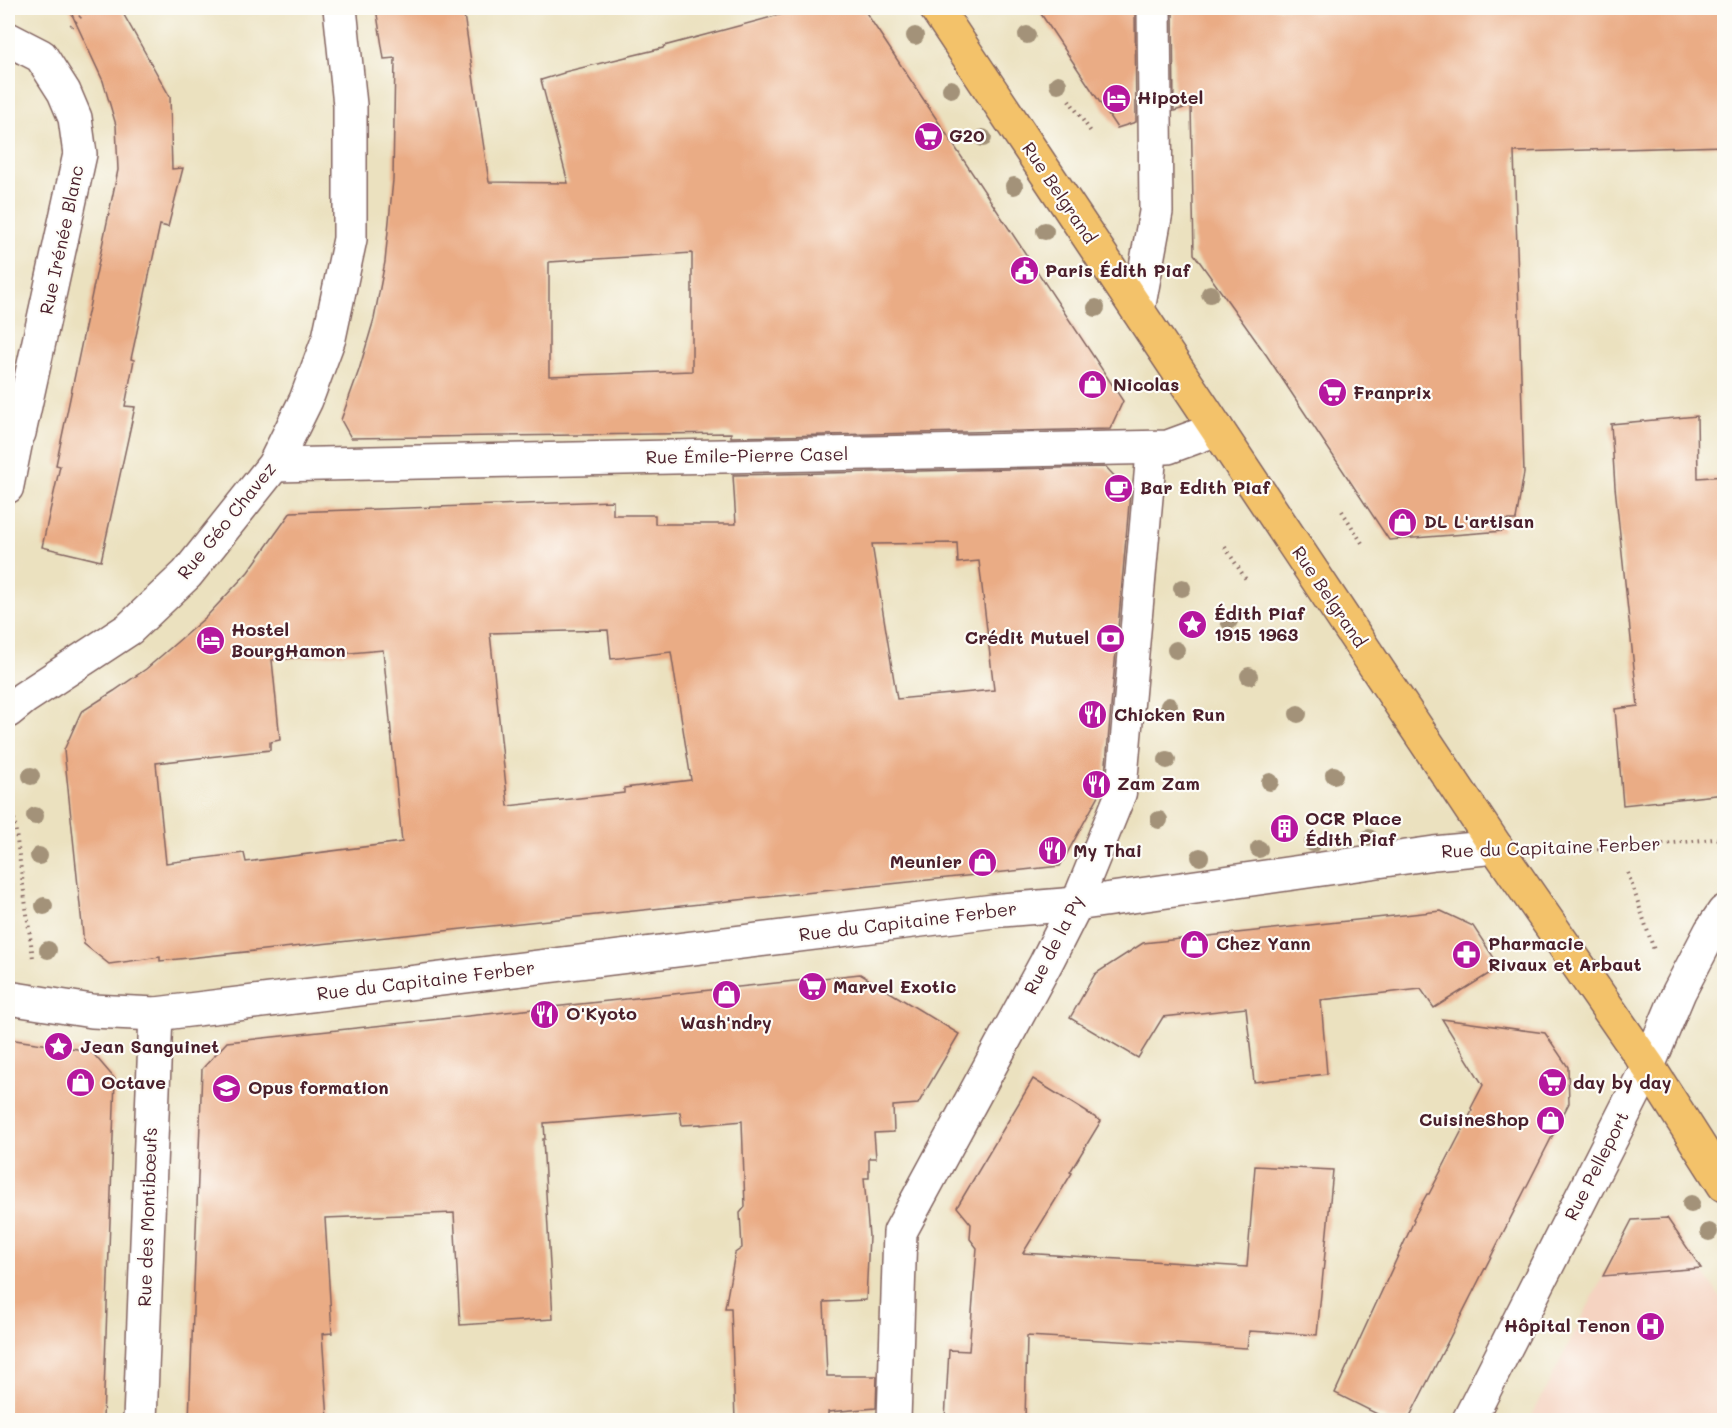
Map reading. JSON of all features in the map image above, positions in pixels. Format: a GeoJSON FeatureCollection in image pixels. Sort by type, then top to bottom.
{"type":"FeatureCollection","features":[{"type":"Feature","properties":{"kind":"main road","name":"Rue Belgrand"},"geometry":{"type":"LineString","coordinates":[[936,8],[1496,847],[1648,1066],[1725,1185]]}},
{"type":"Feature","properties":{"kind":"street","name":"Rue Géo Chavez"},"geometry":{"type":"LineString","coordinates":[[8,711],[129,629],[187,574],[274,465],[306,400],[329,338],[350,239],[350,105],[340,8]]}},
{"type":"Feature","properties":{"kind":"street"},"geometry":{"type":"LineString","coordinates":[[1138,310],[1156,212],[1154,8]]}},
{"type":"Feature","properties":{"kind":"street","name":"Rue Irénée Blanc"},"geometry":{"type":"LineString","coordinates":[[8,39],[41,56],[64,92],[75,118],[80,154],[13,430]]}},
{"type":"Feature","properties":{"kind":"street","name":"Rue Émile-Pierre Casel"},"geometry":{"type":"LineString","coordinates":[[274,465],[1168,447],[1217,429]]}},
{"type":"Feature","properties":{"kind":"street"},"geometry":{"type":"LineString","coordinates":[[8,488],[13,430]]}},
{"type":"Feature","properties":{"kind":"street","name":"Rue de la Py"},"geometry":{"type":"LineString","coordinates":[[894,1420],[900,1232],[1076,904],[1121,793],[1152,447]]}},
{"type":"Feature","properties":{"kind":"street","name":"Rue du Capitaine Ferber"},"geometry":{"type":"LineString","coordinates":[[8,998],[92,1011],[156,1014],[1002,910],[1076,904],[1434,853],[1496,847]]}},
{"type":"Feature","properties":{"kind":"street","name":"Rue Pelleport"},"geometry":{"type":"LineString","coordinates":[[1469,1420],[1648,1066],[1679,992],[1711,931],[1725,912]]}},
{"type":"Feature","properties":{"kind":"street","name":"Rue des Montibœufs"},"geometry":{"type":"LineString","coordinates":[[140,1420],[156,1014]]}},
{"type":"Feature","properties":{"kind":"path"},"geometry":{"type":"LineString","coordinates":[[1069,100],[1091,132]]}},
{"type":"Feature","properties":{"kind":"path"},"geometry":{"type":"LineString","coordinates":[[1341,511],[1362,543]]}},
{"type":"Feature","properties":{"kind":"path"},"geometry":{"type":"LineString","coordinates":[[1225,547],[1247,581]]}},
{"type":"Feature","properties":{"kind":"path"},"geometry":{"type":"LineString","coordinates":[[10,789],[33,960]]}},
{"type":"Feature","properties":{"kind":"path","name":"Rue du Capitaine Ferber"},"geometry":{"type":"LineString","coordinates":[[1496,847],[1559,850],[1612,849],[1725,838]]}},
{"type":"Feature","properties":{"kind":"path"},"geometry":{"type":"LineString","coordinates":[[1628,873],[1657,959]]}},
{"type":"Feature","properties":{"kind":"shaded area","name":"Hôpital Tenon"},"geometry":{"type":"Polygon","coordinates":[[[1667,1218],[1724,1303],[1724,1420],[1530,1420],[1632,1220],[1667,1218]]]}},
{"type":"Feature","properties":{"kind":"building"},"geometry":{"type":"Polygon","coordinates":[[[69,8],[120,8],[170,97],[172,169],[183,168],[168,227],[160,225],[131,359],[134,360],[125,406],[135,407],[101,561],[42,547],[60,466],[56,465],[118,170],[116,125],[103,81],[69,8]]]}},
{"type":"Feature","properties":{"kind":"building"},"geometry":{"type":"Polygon","coordinates":[[[376,8],[463,8],[489,182],[568,183],[541,80],[805,8],[863,8],[1123,401],[1110,429],[731,437],[731,433],[351,438],[341,420],[374,319],[385,262],[393,180],[395,58],[384,59],[376,8]],[[692,253],[549,262],[549,376],[692,371],[692,253]]]}},
{"type":"Feature","properties":{"kind":"building","name":"Hipotel"},"geometry":{"type":"Polygon","coordinates":[[[1037,8],[1135,8],[1136,122],[1117,128],[1037,8]]]}},
{"type":"Feature","properties":{"kind":"building"},"geometry":{"type":"Polygon","coordinates":[[[1173,8],[1725,8],[1725,146],[1514,152],[1524,473],[1516,520],[1502,520],[1503,531],[1389,540],[1267,356],[1194,254],[1191,106],[1174,111],[1173,8]]]}},
{"type":"Feature","properties":{"kind":"building"},"geometry":{"type":"Polygon","coordinates":[[[1697,416],[1698,478],[1725,476],[1725,794],[1623,805],[1615,709],[1638,706],[1615,487],[1611,424],[1697,416]]]}},
{"type":"Feature","properties":{"kind":"building"},"geometry":{"type":"Polygon","coordinates":[[[1106,467],[1130,493],[1104,786],[1060,866],[160,961],[160,957],[109,964],[84,944],[64,750],[81,712],[146,669],[206,617],[248,572],[291,512],[613,501],[613,515],[655,515],[655,524],[736,524],[733,475],[1106,467]],[[957,543],[872,544],[897,699],[994,690],[979,561],[958,563],[957,543]],[[608,630],[490,633],[508,806],[624,793],[624,788],[691,780],[671,652],[611,659],[608,630]],[[383,650],[272,660],[280,740],[270,742],[270,750],[156,763],[166,863],[244,853],[246,862],[402,842],[383,650]]]}},
{"type":"Feature","properties":{"kind":"building"},"geometry":{"type":"Polygon","coordinates":[[[1441,911],[1473,926],[1500,967],[1434,1008],[1421,989],[1321,1000],[1327,1074],[1254,1082],[1246,1008],[1163,1017],[1138,1058],[1070,1018],[1095,974],[1143,943],[1441,911]]]}},
{"type":"Feature","properties":{"kind":"building"},"geometry":{"type":"Polygon","coordinates":[[[860,974],[959,1034],[918,1104],[893,1106],[894,1132],[874,1133],[876,1158],[869,1158],[869,1178],[864,1178],[869,1236],[866,1300],[824,1302],[827,1376],[877,1376],[876,1408],[828,1412],[828,1420],[735,1420],[731,1308],[725,1308],[735,1253],[742,1248],[740,1213],[745,1207],[742,1121],[682,1125],[680,1112],[544,1123],[553,1319],[460,1325],[454,1213],[325,1218],[332,1333],[322,1334],[328,1420],[189,1420],[202,1069],[227,1042],[860,974]]]}},
{"type":"Feature","properties":{"kind":"building"},"geometry":{"type":"Polygon","coordinates":[[[1442,1019],[1545,1033],[1568,1067],[1569,1103],[1408,1420],[1389,1420],[1335,1393],[1413,1219],[1429,1194],[1483,1085],[1442,1019]]]}},
{"type":"Feature","properties":{"kind":"building"},"geometry":{"type":"Polygon","coordinates":[[[8,1039],[91,1051],[115,1079],[103,1420],[8,1420],[8,1039]]]}},
{"type":"Feature","properties":{"kind":"building"},"geometry":{"type":"Polygon","coordinates":[[[1033,1079],[1101,1121],[1023,1253],[1247,1267],[1255,1166],[1333,1170],[1317,1335],[1249,1331],[1247,1348],[1027,1336],[1025,1420],[945,1420],[949,1350],[969,1351],[977,1248],[970,1239],[971,1224],[957,1207],[1033,1079]]]}},
{"type":"Feature","properties":{"kind":"building"},"geometry":{"type":"Polygon","coordinates":[[[1667,1218],[1701,1268],[1603,1276],[1632,1220],[1667,1218]]]}},
{"type":"Feature","properties":{"kind":"place","name":"Hipotel"},"geometry":{"type":"Point","coordinates":[1116,98]}},
{"type":"Feature","properties":{"kind":"place","name":"G20"},"geometry":{"type":"Point","coordinates":[928,136]}},
{"type":"Feature","properties":{"kind":"place","name":"Paris Édith Piaf"},"geometry":{"type":"Point","coordinates":[1024,271]}},
{"type":"Feature","properties":{"kind":"place","name":"Nicolas"},"geometry":{"type":"Point","coordinates":[1092,385]}},
{"type":"Feature","properties":{"kind":"place","name":"Franprix"},"geometry":{"type":"Point","coordinates":[1332,393]}},
{"type":"Feature","properties":{"kind":"place","name":"Bar Edith Piaf"},"geometry":{"type":"Point","coordinates":[1119,488]}},
{"type":"Feature","properties":{"kind":"place","name":"DL L'artisan"},"geometry":{"type":"Point","coordinates":[1403,522]}},
{"type":"Feature","properties":{"kind":"place","name":"Édith Piaf 1915 1963"},"geometry":{"type":"Point","coordinates":[1193,624]}},
{"type":"Feature","properties":{"kind":"place","name":"Crédit Mutuel"},"geometry":{"type":"Point","coordinates":[1110,638]}},
{"type":"Feature","properties":{"kind":"place","name":"Hostel BourgHamon"},"geometry":{"type":"Point","coordinates":[210,640]}},
{"type":"Feature","properties":{"kind":"place","name":"Chicken Run"},"geometry":{"type":"Point","coordinates":[1093,715]}},
{"type":"Feature","properties":{"kind":"place","name":"Zam Zam"},"geometry":{"type":"Point","coordinates":[1096,784]}},
{"type":"Feature","properties":{"kind":"place","name":"OCR Place Édith Piaf"},"geometry":{"type":"Point","coordinates":[1284,829]}},
{"type":"Feature","properties":{"kind":"place","name":"My Thai"},"geometry":{"type":"Point","coordinates":[1052,851]}},
{"type":"Feature","properties":{"kind":"place","name":"Meunier"},"geometry":{"type":"Point","coordinates":[983,862]}},
{"type":"Feature","properties":{"kind":"place","name":"Chez Yann"},"geometry":{"type":"Point","coordinates":[1195,944]}},
{"type":"Feature","properties":{"kind":"place","name":"Pharmacie Rivaux et Arbaut"},"geometry":{"type":"Point","coordinates":[1467,954]}},
{"type":"Feature","properties":{"kind":"place","name":"Marvel Exotic"},"geometry":{"type":"Point","coordinates":[812,987]}},
{"type":"Feature","properties":{"kind":"place","name":"Wash'ndry"},"geometry":{"type":"Point","coordinates":[726,994]}},
{"type":"Feature","properties":{"kind":"place","name":"O'Kyoto"},"geometry":{"type":"Point","coordinates":[545,1014]}},
{"type":"Feature","properties":{"kind":"place","name":"Jean Sanguinet"},"geometry":{"type":"Point","coordinates":[59,1047]}},
{"type":"Feature","properties":{"kind":"place","name":"Octave"},"geometry":{"type":"Point","coordinates":[80,1083]}},
{"type":"Feature","properties":{"kind":"place","name":"day by day"},"geometry":{"type":"Point","coordinates":[1552,1083]}},
{"type":"Feature","properties":{"kind":"place","name":"Opus formation"},"geometry":{"type":"Point","coordinates":[227,1088]}},
{"type":"Feature","properties":{"kind":"place","name":"CuisineShop"},"geometry":{"type":"Point","coordinates":[1550,1120]}},
{"type":"Feature","properties":{"kind":"place","name":"Hôpital Tenon"},"geometry":{"type":"Point","coordinates":[1651,1326]}}]}
